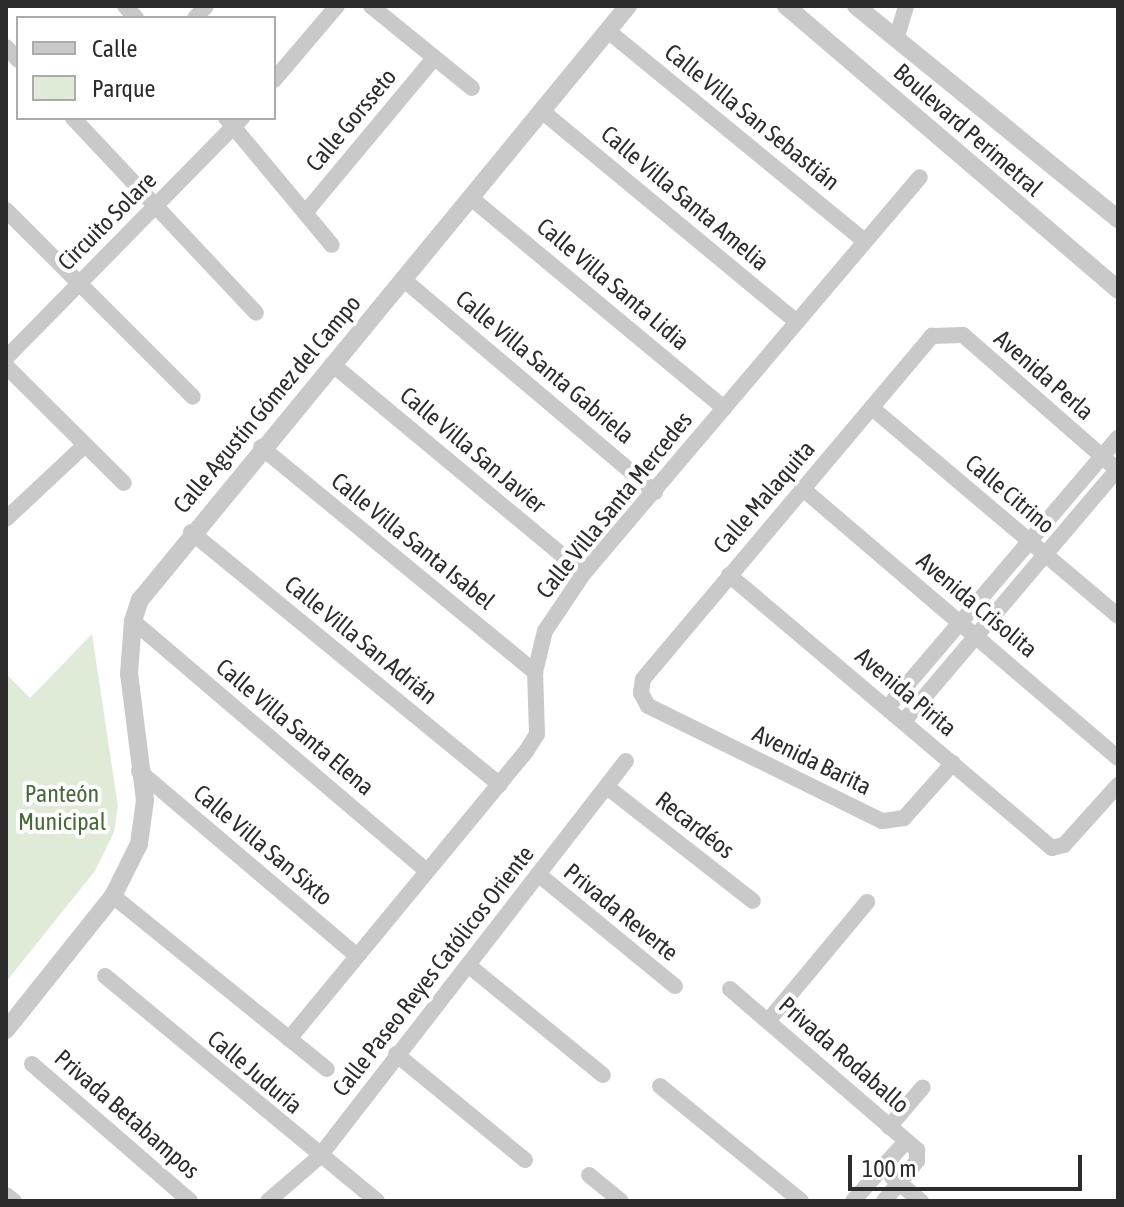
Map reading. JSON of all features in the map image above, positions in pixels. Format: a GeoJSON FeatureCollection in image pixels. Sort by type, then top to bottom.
{"type":"FeatureCollection","features":[{"type":"Feature","properties":{"kind":"street"},"geometry":{"type":"LineString","coordinates":[[276,78],[337,6]]}},
{"type":"Feature","properties":{"kind":"street"},"geometry":{"type":"LineString","coordinates":[[371,6],[472,88]]}},
{"type":"Feature","properties":{"kind":"street","name":"Calle Agustín Gómez del Campo"},"geometry":{"type":"LineString","coordinates":[[6,1030],[113,896],[139,844],[145,800],[129,674],[133,621],[140,600],[191,532],[628,6]]}},
{"type":"Feature","properties":{"kind":"street","name":"Boulevard Perimetral"},"geometry":{"type":"LineString","coordinates":[[786,6],[1118,290]]}},
{"type":"Feature","properties":{"kind":"street","name":"Boulevard Perimetral"},"geometry":{"type":"LineString","coordinates":[[856,6],[897,36],[1118,219]]}},
{"type":"Feature","properties":{"kind":"street"},"geometry":{"type":"LineString","coordinates":[[897,36],[906,6]]}},
{"type":"Feature","properties":{"kind":"street","name":"Calle Villa San Sebastián"},"geometry":{"type":"LineString","coordinates":[[608,31],[865,241]]}},
{"type":"Feature","properties":{"kind":"street","name":"Calle Gorsseto"},"geometry":{"type":"LineString","coordinates":[[305,213],[434,58]]}},
{"type":"Feature","properties":{"kind":"street","name":"Calle Villa Santa Amelia"},"geometry":{"type":"LineString","coordinates":[[543,112],[796,321]]}},
{"type":"Feature","properties":{"kind":"street"},"geometry":{"type":"LineString","coordinates":[[75,120],[256,313]]}},
{"type":"Feature","properties":{"kind":"street"},"geometry":{"type":"LineString","coordinates":[[234,121],[332,245]]}},
{"type":"Feature","properties":{"kind":"street","name":"Circuito Solare"},"geometry":{"type":"LineString","coordinates":[[6,358],[156,206],[234,121]]}},
{"type":"Feature","properties":{"kind":"street","name":"Calle Villa Santa Mercedes"},"geometry":{"type":"LineString","coordinates":[[289,1039],[426,870],[500,785],[537,734],[535,672],[545,631],[584,573],[920,177]]}},
{"type":"Feature","properties":{"kind":"street","name":"Calle Villa Santa Lidia"},"geometry":{"type":"LineString","coordinates":[[471,198],[724,408]]}},
{"type":"Feature","properties":{"kind":"street"},"geometry":{"type":"LineString","coordinates":[[6,210],[193,397]]}},
{"type":"Feature","properties":{"kind":"street","name":"Calle Villa Santa Gabriela"},"geometry":{"type":"LineString","coordinates":[[403,279],[655,492]]}},
{"type":"Feature","properties":{"kind":"street","name":"Avenida Perla"},"geometry":{"type":"LineString","coordinates":[[932,336],[963,335],[1118,470]]}},
{"type":"Feature","properties":{"kind":"street","name":"Calle Malaquita"},"geometry":{"type":"LineString","coordinates":[[641,693],[648,671],[932,336]]}},
{"type":"Feature","properties":{"kind":"street","name":"Calle Villa San Javier"},"geometry":{"type":"LineString","coordinates":[[332,364],[584,573]]}},
{"type":"Feature","properties":{"kind":"street"},"geometry":{"type":"LineString","coordinates":[[6,366],[124,483]]}},
{"type":"Feature","properties":{"kind":"street","name":"Calle Citrino"},"geometry":{"type":"LineString","coordinates":[[872,408],[1118,616]]}},
{"type":"Feature","properties":{"kind":"street"},"geometry":{"type":"LineString","coordinates":[[888,707],[1118,438]]}},
{"type":"Feature","properties":{"kind":"street"},"geometry":{"type":"LineString","coordinates":[[6,519],[85,445]]}},
{"type":"Feature","properties":{"kind":"street","name":"Calle Villa Santa Isabel"},"geometry":{"type":"LineString","coordinates":[[261,447],[535,672]]}},
{"type":"Feature","properties":{"kind":"street"},"geometry":{"type":"LineString","coordinates":[[904,721],[1043,554],[1118,470]]}},
{"type":"Feature","properties":{"kind":"street","name":"Avenida Crisolita"},"geometry":{"type":"LineString","coordinates":[[803,489],[1118,758]]}},
{"type":"Feature","properties":{"kind":"street","name":"Calle Villa San Adrián"},"geometry":{"type":"LineString","coordinates":[[191,532],[500,785]]}},
{"type":"Feature","properties":{"kind":"street","name":"Avenida Pirita"},"geometry":{"type":"LineString","coordinates":[[729,575],[1052,848],[1064,845],[1118,785]]}},
{"type":"Feature","properties":{"kind":"street","name":"Calle Villa Santa Elena"},"geometry":{"type":"LineString","coordinates":[[133,621],[426,870]]}},
{"type":"Feature","properties":{"kind":"street","name":"Avenida Barita"},"geometry":{"type":"LineString","coordinates":[[641,693],[648,706],[882,821],[904,818],[953,763]]}},
{"type":"Feature","properties":{"kind":"street","name":"Calle Paseo Reyes Católicos Oriente"},"geometry":{"type":"LineString","coordinates":[[268,1201],[319,1157],[626,761]]}},
{"type":"Feature","properties":{"kind":"street","name":"Calle Villa San Sixto"},"geometry":{"type":"LineString","coordinates":[[139,771],[356,955]]}},
{"type":"Feature","properties":{"kind":"street","name":"Recardéos"},"geometry":{"type":"LineString","coordinates":[[607,787],[753,901]]}},
{"type":"Feature","properties":{"kind":"street","name":"Privada Reverte"},"geometry":{"type":"LineString","coordinates":[[538,874],[675,986]]}},
{"type":"Feature","properties":{"kind":"street"},"geometry":{"type":"LineString","coordinates":[[113,896],[327,1069]]}},
{"type":"Feature","properties":{"kind":"street"},"geometry":{"type":"LineString","coordinates":[[768,1021],[867,902]]}},
{"type":"Feature","properties":{"kind":"street"},"geometry":{"type":"LineString","coordinates":[[468,965],[603,1075]]}},
{"type":"Feature","properties":{"kind":"street","name":"Calle Juduría"},"geometry":{"type":"LineString","coordinates":[[105,976],[319,1157],[377,1201]]}},
{"type":"Feature","properties":{"kind":"street","name":"Privada Rodaballo"},"geometry":{"type":"LineString","coordinates":[[730,989],[917,1150],[917,1161],[899,1183]]}},
{"type":"Feature","properties":{"kind":"street"},"geometry":{"type":"LineString","coordinates":[[396,1054],[525,1160]]}},
{"type":"Feature","properties":{"kind":"street","name":"Privada Betabampos"},"geometry":{"type":"LineString","coordinates":[[32,1064],[190,1201]]}},
{"type":"Feature","properties":{"kind":"street"},"geometry":{"type":"LineString","coordinates":[[660,1086],[801,1201]]}},
{"type":"Feature","properties":{"kind":"street"},"geometry":{"type":"LineString","coordinates":[[889,1127],[923,1087]]}},
{"type":"Feature","properties":{"kind":"street"},"geometry":{"type":"LineString","coordinates":[[853,1201],[906,1141]]}},
{"type":"Feature","properties":{"kind":"street"},"geometry":{"type":"LineString","coordinates":[[882,1168],[921,1201]]}},
{"type":"Feature","properties":{"kind":"street"},"geometry":{"type":"LineString","coordinates":[[589,1175],[621,1201]]}},
{"type":"Feature","properties":{"kind":"street"},"geometry":{"type":"LineString","coordinates":[[884,1201],[899,1183]]}},
{"type":"Feature","properties":{"kind":"street"},"geometry":{"type":"LineString","coordinates":[[6,1195],[14,1201]]}},
{"type":"Feature","properties":{"kind":"green space","name":"Panteón Municipal"},"geometry":{"type":"Polygon","coordinates":[[[92,634],[118,807],[114,832],[95,871],[6,982],[6,674],[30,698],[92,634]]]}}]}
